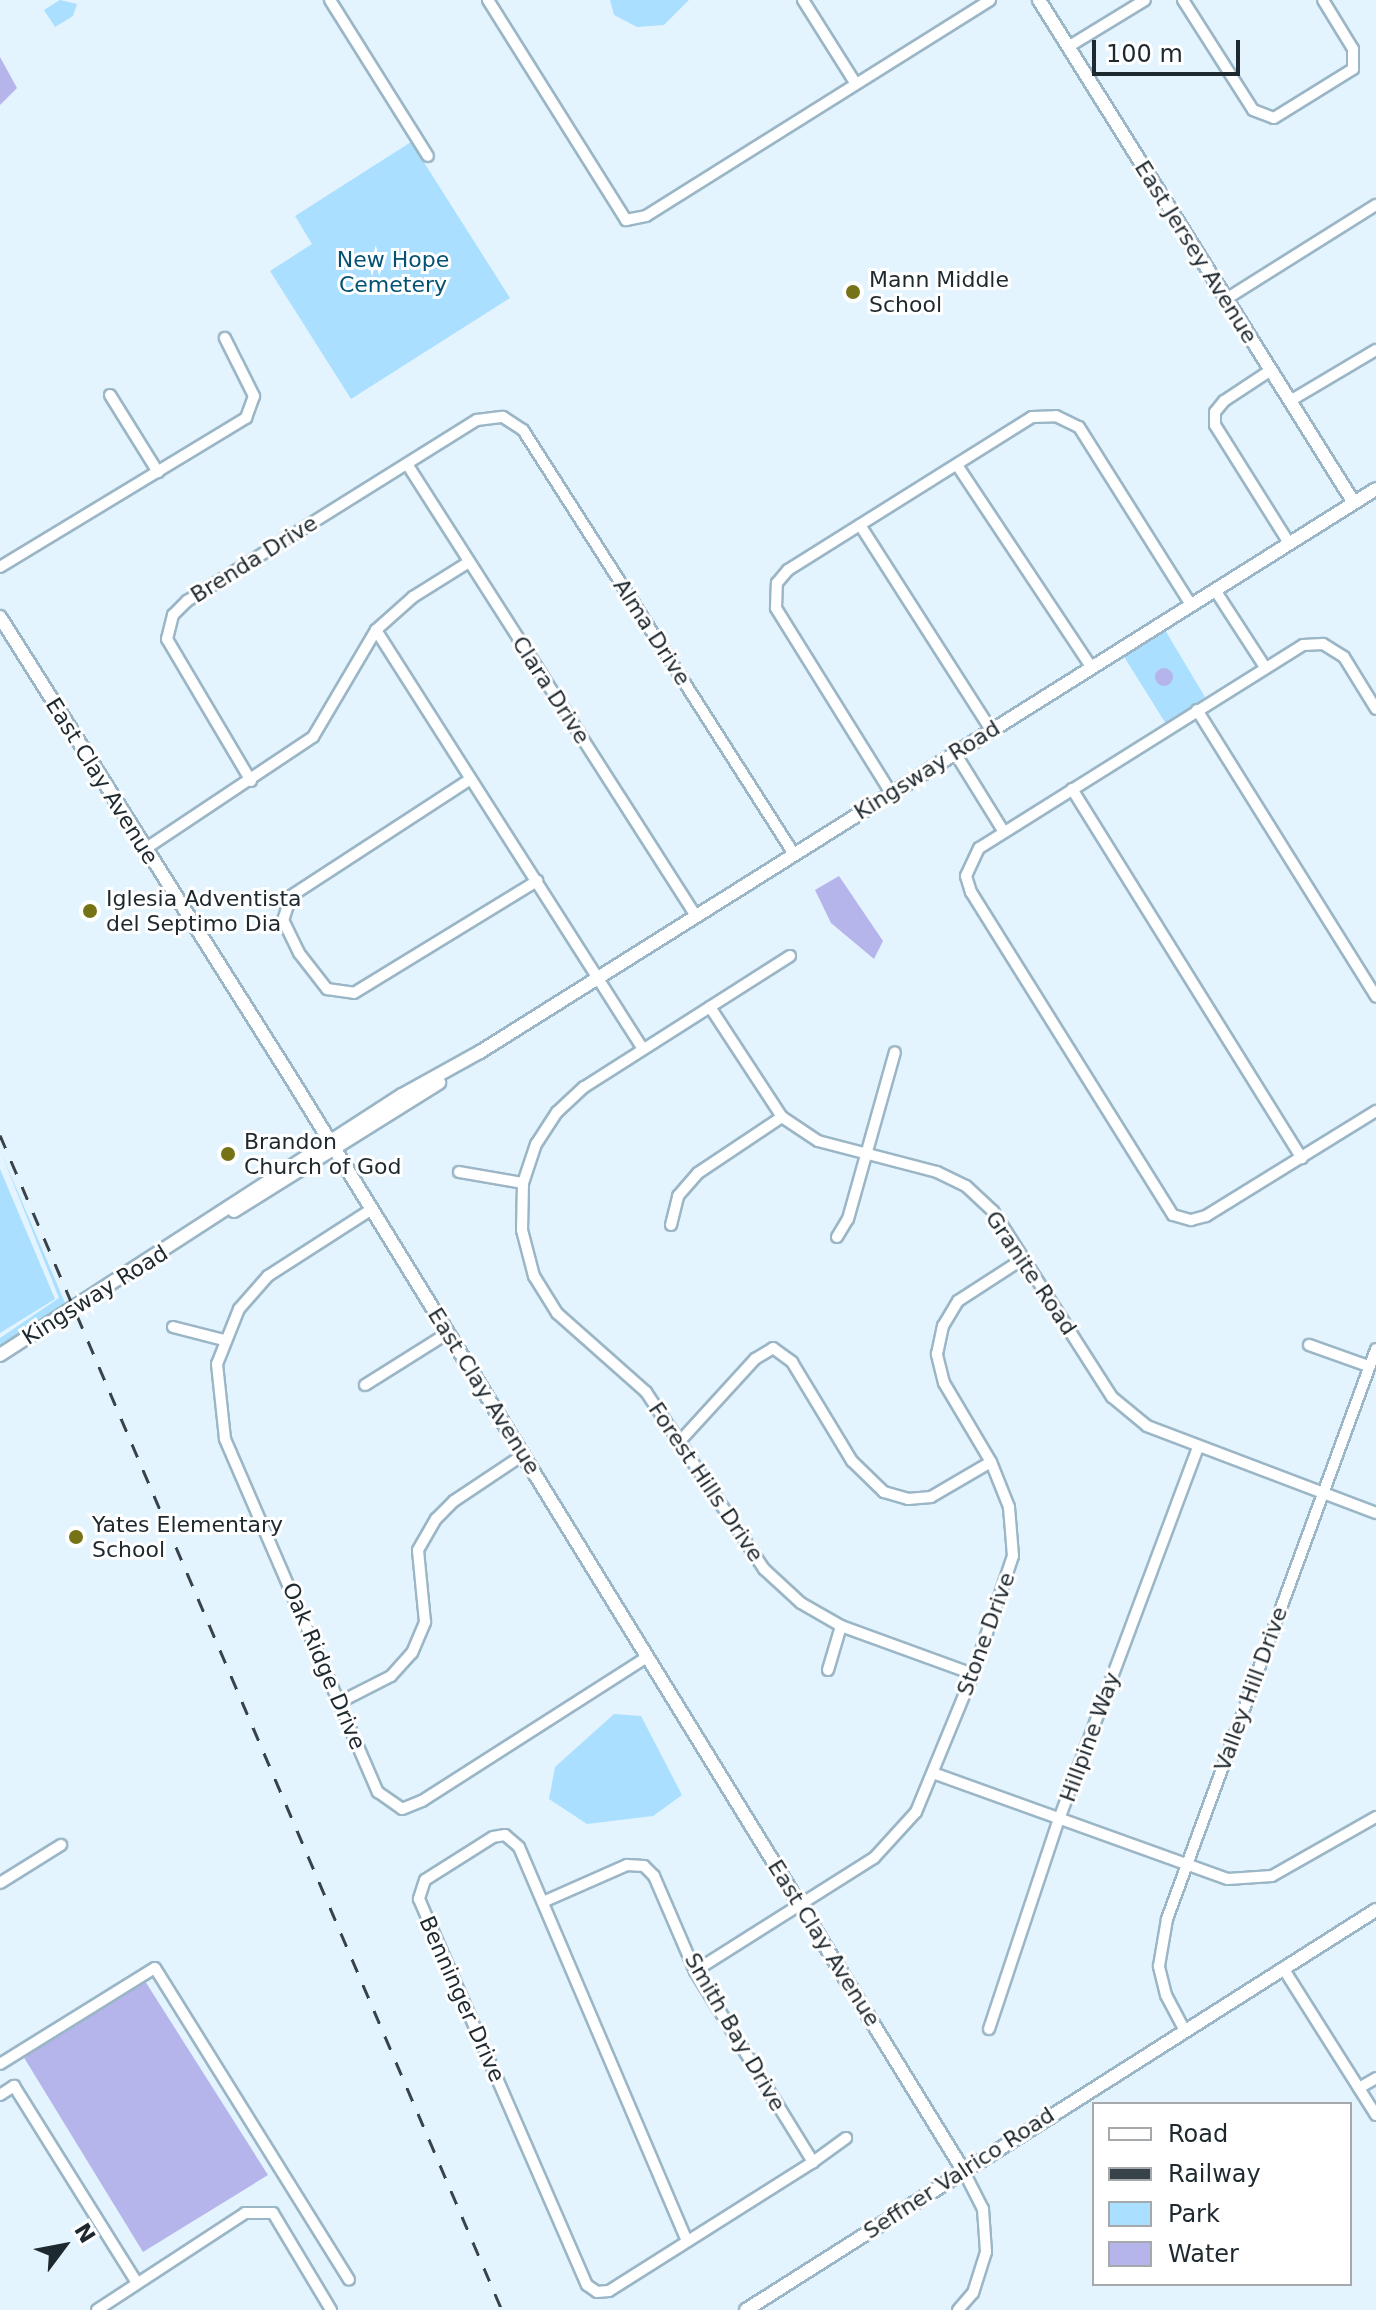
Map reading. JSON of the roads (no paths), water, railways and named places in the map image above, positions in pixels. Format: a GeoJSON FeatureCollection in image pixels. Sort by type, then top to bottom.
{"type":"FeatureCollection","features":[{"type":"Feature","properties":{"kind":"street"},"geometry":{"type":"LineString","coordinates":[[330,0],[428,156]]}},
{"type":"Feature","properties":{"kind":"street"},"geometry":{"type":"LineString","coordinates":[[488,0],[626,220],[646,216],[990,0]]}},
{"type":"Feature","properties":{"kind":"street"},"geometry":{"type":"LineString","coordinates":[[803,0],[856,84]]}},
{"type":"Feature","properties":{"kind":"street","name":"East Jersey Avenue"},"geometry":{"type":"LineString","coordinates":[[1039,0],[1354,503]]}},
{"type":"Feature","properties":{"kind":"street"},"geometry":{"type":"LineString","coordinates":[[1068,47],[1145,0]]}},
{"type":"Feature","properties":{"kind":"street"},"geometry":{"type":"LineString","coordinates":[[1183,0],[1253,110],[1274,118],[1353,69],[1353,49],[1323,0]]}},
{"type":"Feature","properties":{"kind":"street"},"geometry":{"type":"LineString","coordinates":[[1226,299],[1376,205]]}},
{"type":"Feature","properties":{"kind":"street"},"geometry":{"type":"LineString","coordinates":[[0,567],[246,418],[254,396],[225,338]]}},
{"type":"Feature","properties":{"kind":"street"},"geometry":{"type":"LineString","coordinates":[[1290,401],[1376,350]]}},
{"type":"Feature","properties":{"kind":"street"},"geometry":{"type":"LineString","coordinates":[[1271,370],[1224,401],[1215,412],[1215,425],[1289,543]]}},
{"type":"Feature","properties":{"kind":"street"},"geometry":{"type":"LineString","coordinates":[[110,395],[158,472]]}},
{"type":"Feature","properties":{"kind":"street"},"geometry":{"type":"LineString","coordinates":[[891,793],[776,608],[777,583],[788,570],[1032,417],[1056,416],[1079,427],[1191,605]]}},
{"type":"Feature","properties":{"kind":"street","name":"Brenda Drive"},"geometry":{"type":"LineString","coordinates":[[251,781],[167,639],[173,615],[187,601],[477,420],[503,417]]}},
{"type":"Feature","properties":{"kind":"street","name":"Alma Drive"},"geometry":{"type":"LineString","coordinates":[[503,417],[523,430],[794,854]]}},
{"type":"Feature","properties":{"kind":"street","name":"Clara Drive"},"geometry":{"type":"LineString","coordinates":[[407,464],[696,916]]}},
{"type":"Feature","properties":{"kind":"street"},"geometry":{"type":"LineString","coordinates":[[957,465],[1091,667]]}},
{"type":"Feature","properties":{"kind":"street","name":"Kingsway Road"},"geometry":{"type":"LineString","coordinates":[[0,1355],[1376,489]]}},
{"type":"Feature","properties":{"kind":"street"},"geometry":{"type":"LineString","coordinates":[[860,525],[991,730]]}},
{"type":"Feature","properties":{"kind":"street"},"geometry":{"type":"LineString","coordinates":[[145,849],[313,737],[376,630],[413,597],[469,562]]}},
{"type":"Feature","properties":{"kind":"street"},"geometry":{"type":"LineString","coordinates":[[1215,590],[1265,667]]}},
{"type":"Feature","properties":{"kind":"street","name":"East Clay Avenue"},"geometry":{"type":"LineString","coordinates":[[0,617],[333,1145],[963,2170]]}},
{"type":"Feature","properties":{"kind":"street"},"geometry":{"type":"LineString","coordinates":[[376,630],[643,1049]]}},
{"type":"Feature","properties":{"kind":"street"},"geometry":{"type":"LineString","coordinates":[[1376,709],[1344,657],[1323,644],[1303,645],[1004,832],[969,861],[971,892],[1173,1215],[1191,1220],[1206,1216],[1376,1111]]}},
{"type":"Feature","properties":{"kind":"street"},"geometry":{"type":"LineString","coordinates":[[1197,710],[1376,997]]}},
{"type":"Feature","properties":{"kind":"street"},"geometry":{"type":"LineString","coordinates":[[955,753],[1004,832]]}},
{"type":"Feature","properties":{"kind":"street"},"geometry":{"type":"LineString","coordinates":[[469,780],[291,896],[283,920],[299,953],[327,989],[354,993],[537,881]]}},
{"type":"Feature","properties":{"kind":"street"},"geometry":{"type":"LineString","coordinates":[[1072,789],[1302,1158]]}},
{"type":"Feature","properties":{"kind":"street","name":"Forest Hills Drive"},"geometry":{"type":"LineString","coordinates":[[790,956],[643,1049],[557,1112],[536,1144],[523,1183],[522,1230],[534,1276],[557,1313],[646,1392],[681,1440],[764,1569],[801,1603],[841,1626],[973,1674]]}},
{"type":"Feature","properties":{"kind":"street","name":"Granite Road"},"geometry":{"type":"LineString","coordinates":[[710,1007],[782,1117],[818,1141],[937,1172],[966,1186],[993,1211],[1112,1397],[1147,1426],[1198,1448],[1376,1513]]}},
{"type":"Feature","properties":{"kind":"street"},"geometry":{"type":"LineString","coordinates":[[837,1237],[848,1219],[895,1052]]}},
{"type":"Feature","properties":{"kind":"street"},"geometry":{"type":"LineString","coordinates":[[671,1225],[678,1196],[698,1173],[782,1117]]}},
{"type":"Feature","properties":{"kind":"street"},"geometry":{"type":"LineString","coordinates":[[459,1172],[523,1183]]}},
{"type":"Feature","properties":{"kind":"street","name":"Oak Ridge Drive"},"geometry":{"type":"LineString","coordinates":[[372,1209],[268,1276],[239,1309],[224,1340],[217,1364],[225,1439],[378,1792],[402,1809],[647,1657]]}},
{"type":"Feature","properties":{"kind":"street","name":"Stone Drive"},"geometry":{"type":"LineString","coordinates":[[695,1971],[801,1906],[893,1842],[916,1812],[973,1674],[1013,1556],[1009,1507],[991,1462],[944,1383],[937,1354],[943,1326],[958,1301],[1023,1259]]}},
{"type":"Feature","properties":{"kind":"street"},"geometry":{"type":"LineString","coordinates":[[173,1327],[224,1340]]}},
{"type":"Feature","properties":{"kind":"street"},"geometry":{"type":"LineString","coordinates":[[365,1385],[448,1333]]}},
{"type":"Feature","properties":{"kind":"street"},"geometry":{"type":"LineString","coordinates":[[1309,1345],[1368,1366]]}},
{"type":"Feature","properties":{"kind":"street"},"geometry":{"type":"LineString","coordinates":[[681,1440],[755,1359],[773,1348],[792,1362],[852,1461],[884,1492],[908,1499],[931,1497],[991,1462]]}},
{"type":"Feature","properties":{"kind":"street","name":"Valley Hill Drive"},"geometry":{"type":"LineString","coordinates":[[1184,2029],[1166,1995],[1159,1966],[1167,1919],[1189,1866],[1321,1492],[1376,1349]]}},
{"type":"Feature","properties":{"kind":"street","name":"Hillpine Way"},"geometry":{"type":"LineString","coordinates":[[989,2029],[1059,1819],[1198,1448]]}},
{"type":"Feature","properties":{"kind":"street"},"geometry":{"type":"LineString","coordinates":[[340,1702],[391,1676],[412,1653],[425,1622],[418,1550],[436,1519],[454,1501],[523,1455]]}},
{"type":"Feature","properties":{"kind":"street"},"geometry":{"type":"LineString","coordinates":[[828,1670],[841,1626]]}},
{"type":"Feature","properties":{"kind":"street"},"geometry":{"type":"LineString","coordinates":[[933,1773],[1228,1879],[1272,1876],[1376,1817]]}},
{"type":"Feature","properties":{"kind":"street","name":"Benninger Drive"},"geometry":{"type":"LineString","coordinates":[[505,1835],[519,1847],[687,2241],[609,2291],[587,2285],[419,1899],[425,1880],[505,1835]]}},
{"type":"Feature","properties":{"kind":"street"},"geometry":{"type":"LineString","coordinates":[[0,1883],[61,1845]]}},
{"type":"Feature","properties":{"kind":"street","name":"Smith Bay Drive"},"geometry":{"type":"LineString","coordinates":[[543,1902],[627,1865],[644,1866],[654,1876],[695,1971],[813,2162]]}},
{"type":"Feature","properties":{"kind":"street","name":"Seffner Valrico Road"},"geometry":{"type":"LineString","coordinates":[[746,2310],[1184,2029],[1376,1910]]}},
{"type":"Feature","properties":{"kind":"street"},"geometry":{"type":"LineString","coordinates":[[0,2064],[155,1968],[349,2280]]}},
{"type":"Feature","properties":{"kind":"street"},"geometry":{"type":"LineString","coordinates":[[1283,1968],[1376,2115]]}},
{"type":"Feature","properties":{"kind":"street"},"geometry":{"type":"LineString","coordinates":[[1359,2088],[1376,2078]]}},
{"type":"Feature","properties":{"kind":"street"},"geometry":{"type":"LineString","coordinates":[[0,2095],[14,2086],[137,2283]]}},
{"type":"Feature","properties":{"kind":"street"},"geometry":{"type":"LineString","coordinates":[[687,2241],[846,2138]]}},
{"type":"Feature","properties":{"kind":"street"},"geometry":{"type":"LineString","coordinates":[[958,2310],[973,2293],[986,2252],[983,2209],[963,2170]]}},
{"type":"Feature","properties":{"kind":"street"},"geometry":{"type":"LineString","coordinates":[[97,2310],[245,2213],[273,2213],[331,2310]]}},
{"type":"Feature","properties":{"kind":"water"},"geometry":{"type":"Polygon","coordinates":[[[0,57],[17,88],[0,105],[0,57]]]}},
{"type":"Feature","properties":{"kind":"water"},"geometry":{"type":"Polygon","coordinates":[[[1160,668],[1168,668],[1173,677],[1171,684],[1160,686],[1155,681],[1155,673],[1160,668]]]}},
{"type":"Feature","properties":{"kind":"water"},"geometry":{"type":"Polygon","coordinates":[[[839,876],[883,941],[874,959],[831,923],[815,890],[839,876]]]}},
{"type":"Feature","properties":{"kind":"water"},"geometry":{"type":"Polygon","coordinates":[[[145,1981],[268,2175],[143,2252],[23,2056],[145,1981]]]}},
{"type":"Feature","properties":{"kind":"railway"},"geometry":{"type":"LineString","coordinates":[[0,1135],[502,2310]]}},
{"type":"Feature","properties":{"kind":"place","name":"Mann Middle School"},"geometry":{"type":"Point","coordinates":[853,292]}},
{"type":"Feature","properties":{"kind":"place","name":"Iglesia Adventista del Septimo Dia"},"geometry":{"type":"Point","coordinates":[90,911]}},
{"type":"Feature","properties":{"kind":"place","name":"Brandon Church of God"},"geometry":{"type":"Point","coordinates":[228,1154]}},
{"type":"Feature","properties":{"kind":"place","name":"Yates Elementary School"},"geometry":{"type":"Point","coordinates":[76,1537]}},
{"type":"Feature","properties":{"kind":"park label","name":"New Hope Cemetery"},"geometry":{"type":"Point","coordinates":[393,272]}}]}
